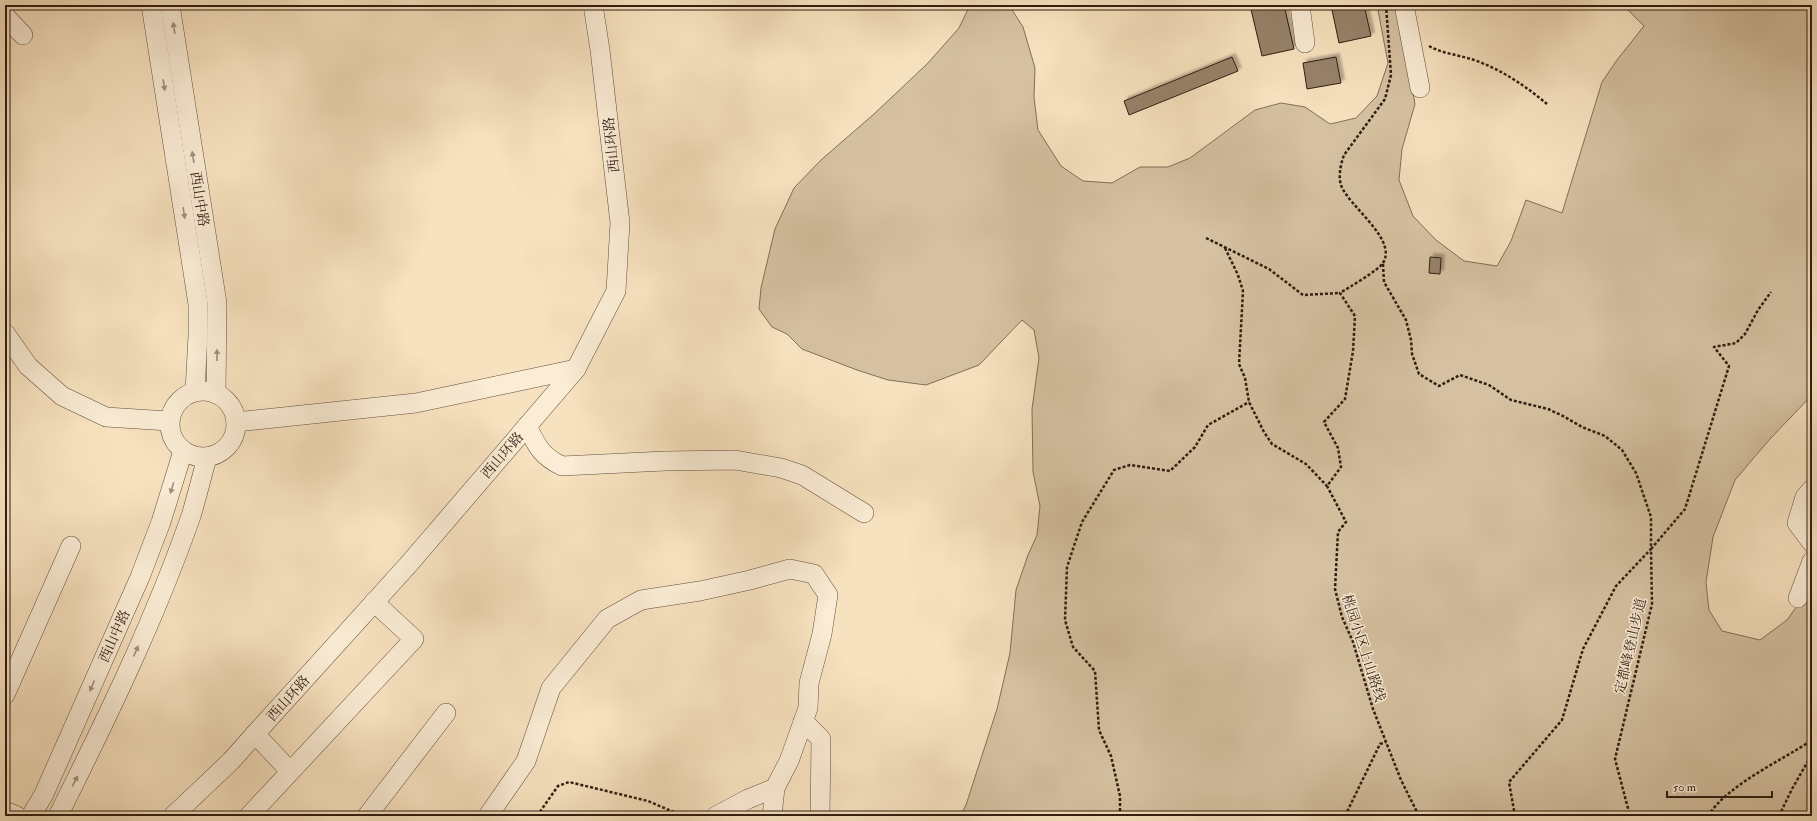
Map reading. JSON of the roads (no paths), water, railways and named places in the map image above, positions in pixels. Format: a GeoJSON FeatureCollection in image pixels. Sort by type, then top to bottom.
{"type":"FeatureCollection","features":[{"type":"Feature","properties":{"kind":"street","name":"西山中路"},"geometry":{"type":"LineString","coordinates":[[151,5],[198,304],[195,391]]}},
{"type":"Feature","properties":{"kind":"street","name":"西山中路"},"geometry":{"type":"LineString","coordinates":[[170,5],[217,303],[216,394]]}},
{"type":"Feature","properties":{"kind":"street","name":"西山环路"},"geometry":{"type":"LineString","coordinates":[[173,816],[226,766],[255,734],[374,602],[576,369],[616,291],[620,223],[600,50],[593,5]]}},
{"type":"Feature","properties":{"kind":"street"},"geometry":{"type":"LineString","coordinates":[[1300,5],[1305,43]]}},
{"type":"Feature","properties":{"kind":"street"},"geometry":{"type":"LineString","coordinates":[[1404,5],[1420,88]]}},
{"type":"Feature","properties":{"kind":"street"},"geometry":{"type":"LineString","coordinates":[[5,16],[23,35]]}},
{"type":"Feature","properties":{"kind":"street"},"geometry":{"type":"LineString","coordinates":[[5,333],[28,366],[62,396],[106,417],[169,421]]}},
{"type":"Feature","properties":{"kind":"street"},"geometry":{"type":"LineString","coordinates":[[236,422],[416,403],[576,369]]}},
{"type":"Feature","properties":{"kind":"street"},"geometry":{"type":"LineString","coordinates":[[195,391],[211,391],[216,394],[229,402],[234,412],[236,422],[231,441],[225,449],[208,457],[198,457],[183,451],[174,440],[170,431],[169,421],[171,412],[183,397],[195,391]]}},
{"type":"Feature","properties":{"kind":"street"},"geometry":{"type":"LineString","coordinates":[[528,426],[539,450],[549,459],[562,466],[735,460],[781,468],[802,475],[864,513]]}},
{"type":"Feature","properties":{"kind":"street","name":"西山中路"},"geometry":{"type":"LineString","coordinates":[[31,816],[44,794],[140,577],[161,522],[183,451]]}},
{"type":"Feature","properties":{"kind":"street","name":"西山中路"},"geometry":{"type":"LineString","coordinates":[[58,816],[109,714],[167,580],[191,514],[208,457]]}},
{"type":"Feature","properties":{"kind":"street"},"geometry":{"type":"LineString","coordinates":[[1812,488],[1805,497],[1797,523],[1812,543]]}},
{"type":"Feature","properties":{"kind":"street"},"geometry":{"type":"LineString","coordinates":[[5,695],[71,546]]}},
{"type":"Feature","properties":{"kind":"street"},"geometry":{"type":"LineString","coordinates":[[1798,598],[1812,561]]}},
{"type":"Feature","properties":{"kind":"street"},"geometry":{"type":"LineString","coordinates":[[488,816],[526,761],[551,688],[607,619],[642,600],[700,591],[790,569],[814,574],[828,595],[822,634],[809,683],[808,708],[789,761],[775,788],[772,816]]}},
{"type":"Feature","properties":{"kind":"street"},"geometry":{"type":"LineString","coordinates":[[249,816],[414,639],[374,602]]}},
{"type":"Feature","properties":{"kind":"street"},"geometry":{"type":"LineString","coordinates":[[367,816],[446,713]]}},
{"type":"Feature","properties":{"kind":"street"},"geometry":{"type":"LineString","coordinates":[[804,721],[821,740],[820,816]]}},
{"type":"Feature","properties":{"kind":"street"},"geometry":{"type":"LineString","coordinates":[[255,734],[290,771]]}},
{"type":"Feature","properties":{"kind":"street"},"geometry":{"type":"LineString","coordinates":[[716,816],[748,798],[775,788]]}},
{"type":"Feature","properties":{"kind":"street"},"geometry":{"type":"LineString","coordinates":[[5,811],[17,816]]}}]}
